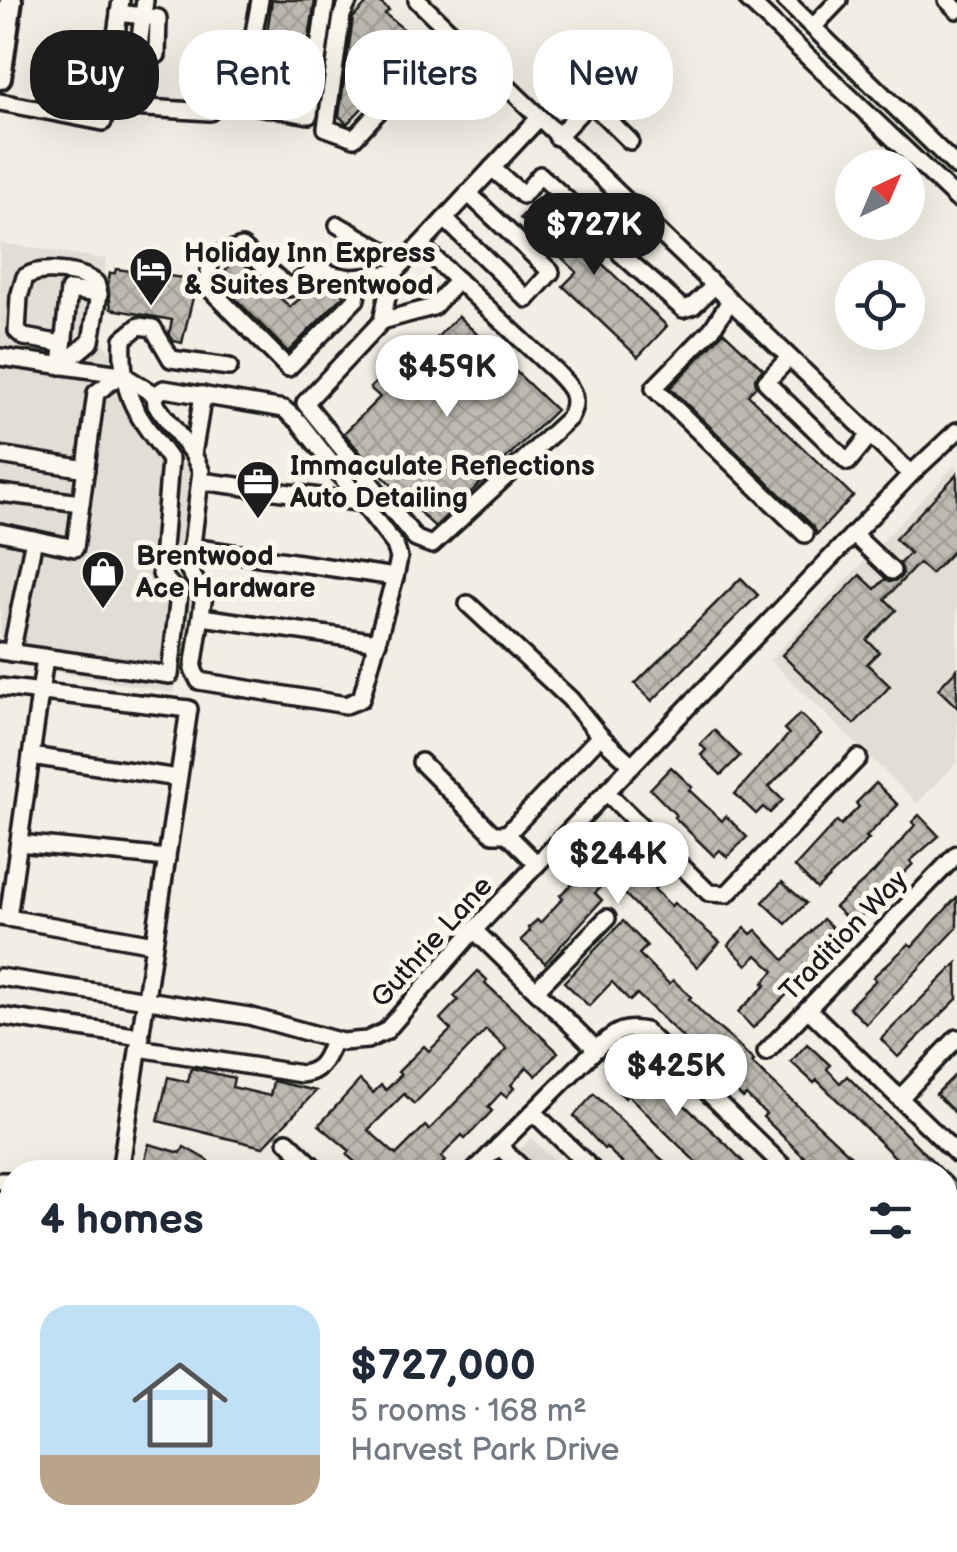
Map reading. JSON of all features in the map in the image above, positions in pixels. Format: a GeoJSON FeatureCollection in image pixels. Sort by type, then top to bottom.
{"type":"FeatureCollection","features":[{"type":"Feature","properties":{"kind":"main road"},"geometry":{"type":"LineString","coordinates":[[0,78],[11,0]]}},
{"type":"Feature","properties":{"kind":"street"},"geometry":{"type":"LineString","coordinates":[[260,0],[241,103],[309,115],[326,0]]}},
{"type":"Feature","properties":{"kind":"street"},"geometry":{"type":"LineString","coordinates":[[349,0],[342,15],[326,128],[354,138],[370,120]]}},
{"type":"Feature","properties":{"kind":"street"},"geometry":{"type":"LineString","coordinates":[[417,0],[447,30]]}},
{"type":"Feature","properties":{"kind":"street"},"geometry":{"type":"LineString","coordinates":[[748,0],[957,200]]}},
{"type":"Feature","properties":{"kind":"street"},"geometry":{"type":"LineString","coordinates":[[785,0],[957,167]]}},
{"type":"Feature","properties":{"kind":"street"},"geometry":{"type":"LineString","coordinates":[[813,27],[838,0]]}},
{"type":"Feature","properties":{"kind":"street"},"geometry":{"type":"LineString","coordinates":[[947,0],[957,10]]}},
{"type":"Feature","properties":{"kind":"street"},"geometry":{"type":"LineString","coordinates":[[120,6],[144,8]]}},
{"type":"Feature","properties":{"kind":"street"},"geometry":{"type":"LineString","coordinates":[[513,95],[533,114]]}},
{"type":"Feature","properties":{"kind":"street"},"geometry":{"type":"LineString","coordinates":[[0,102],[30,108]]}},
{"type":"Feature","properties":{"kind":"street"},"geometry":{"type":"LineString","coordinates":[[420,245],[572,388],[574,409],[556,431],[432,545],[416,539],[305,402],[382,321],[397,269],[537,120]]}},
{"type":"Feature","properties":{"kind":"street"},"geometry":{"type":"LineString","coordinates":[[539,120],[911,474]]}},
{"type":"Feature","properties":{"kind":"street"},"geometry":{"type":"LineString","coordinates":[[557,136],[573,120]]}},
{"type":"Feature","properties":{"kind":"street"},"geometry":{"type":"LineString","coordinates":[[608,120],[630,141]]}},
{"type":"Feature","properties":{"kind":"street"},"geometry":{"type":"LineString","coordinates":[[492,168],[523,195],[540,176],[600,230],[626,202]]}},
{"type":"Feature","properties":{"kind":"street"},"geometry":{"type":"LineString","coordinates":[[444,219],[526,299],[551,272],[468,193]]}},
{"type":"Feature","properties":{"kind":"street"},"geometry":{"type":"LineString","coordinates":[[645,220],[626,239],[621,254],[683,309],[693,306],[714,286]]}},
{"type":"Feature","properties":{"kind":"street"},"geometry":{"type":"LineString","coordinates":[[338,225],[397,269]]}},
{"type":"Feature","properties":{"kind":"street"},"geometry":{"type":"LineString","coordinates":[[360,278],[356,299],[288,368],[207,286],[212,257],[242,247],[289,288],[316,269],[346,280],[397,269]]}},
{"type":"Feature","properties":{"kind":"street"},"geometry":{"type":"LineString","coordinates":[[62,344],[24,337],[17,330],[25,277],[38,271],[81,276],[96,283],[99,294],[91,341],[62,366]]}},
{"type":"Feature","properties":{"kind":"street"},"geometry":{"type":"LineString","coordinates":[[382,321],[433,307],[458,280]]}},
{"type":"Feature","properties":{"kind":"street"},"geometry":{"type":"LineString","coordinates":[[62,366],[69,290],[99,294]]}},
{"type":"Feature","properties":{"kind":"street"},"geometry":{"type":"LineString","coordinates":[[730,301],[712,329],[654,388],[805,534]]}},
{"type":"Feature","properties":{"kind":"street"},"geometry":{"type":"LineString","coordinates":[[34,539],[6,652],[170,675],[179,594],[161,574],[170,460],[132,406],[121,374],[123,339],[139,326],[153,328],[172,360],[228,367]]}},
{"type":"Feature","properties":{"kind":"street"},"geometry":{"type":"LineString","coordinates":[[0,357],[121,374],[155,395]]}},
{"type":"Feature","properties":{"kind":"street"},"geometry":{"type":"LineString","coordinates":[[789,358],[766,382],[848,462],[870,435]]}},
{"type":"Feature","properties":{"kind":"street"},"geometry":{"type":"LineString","coordinates":[[0,532],[75,548],[96,393],[121,374]]}},
{"type":"Feature","properties":{"kind":"street"},"geometry":{"type":"LineString","coordinates":[[164,389],[274,406],[291,414],[364,503],[398,552],[364,694],[346,705],[199,682],[192,670],[204,595],[189,570],[201,471],[193,454],[156,406],[155,395],[164,389]]}},
{"type":"Feature","properties":{"kind":"street"},"geometry":{"type":"LineString","coordinates":[[193,454],[204,395]]}},
{"type":"Feature","properties":{"kind":"street","name":"Guthrie Lane"},"geometry":{"type":"LineString","coordinates":[[0,977],[249,1016],[334,1040],[367,1040],[386,1030],[474,930],[911,474],[957,431]]}},
{"type":"Feature","properties":{"kind":"street"},"geometry":{"type":"LineString","coordinates":[[0,455],[86,469]]}},
{"type":"Feature","properties":{"kind":"street"},"geometry":{"type":"LineString","coordinates":[[201,482],[364,503]]}},
{"type":"Feature","properties":{"kind":"street"},"geometry":{"type":"LineString","coordinates":[[0,493],[81,503]]}},
{"type":"Feature","properties":{"kind":"street"},"geometry":{"type":"LineString","coordinates":[[854,534],[892,571]]}},
{"type":"Feature","properties":{"kind":"street"},"geometry":{"type":"LineString","coordinates":[[190,550],[394,581]]}},
{"type":"Feature","properties":{"kind":"street"},"geometry":{"type":"LineString","coordinates":[[468,604],[570,698],[600,736],[632,765]]}},
{"type":"Feature","properties":{"kind":"street"},"geometry":{"type":"LineString","coordinates":[[202,617],[378,642]]}},
{"type":"Feature","properties":{"kind":"street"},"geometry":{"type":"LineString","coordinates":[[44,658],[4,918],[154,944]]}},
{"type":"Feature","properties":{"kind":"street"},"geometry":{"type":"LineString","coordinates":[[0,687],[188,709],[122,1160]]}},
{"type":"Feature","properties":{"kind":"street"},"geometry":{"type":"LineString","coordinates":[[507,834],[600,736]]}},
{"type":"Feature","properties":{"kind":"street"},"geometry":{"type":"LineString","coordinates":[[31,756],[178,778]]}},
{"type":"Feature","properties":{"kind":"street"},"geometry":{"type":"LineString","coordinates":[[606,792],[709,893],[727,894],[858,758]]}},
{"type":"Feature","properties":{"kind":"street"},"geometry":{"type":"LineString","coordinates":[[421,762],[492,834],[507,834],[537,864]]}},
{"type":"Feature","properties":{"kind":"street"},"geometry":{"type":"LineString","coordinates":[[18,843],[167,858]]}},
{"type":"Feature","properties":{"kind":"street","name":"Tradition Way"},"geometry":{"type":"LineString","coordinates":[[766,1052],[957,854]]}},
{"type":"Feature","properties":{"kind":"street"},"geometry":{"type":"LineString","coordinates":[[536,990],[607,918]]}},
{"type":"Feature","properties":{"kind":"street"},"geometry":{"type":"LineString","coordinates":[[474,930],[596,1049]]}},
{"type":"Feature","properties":{"kind":"street"},"geometry":{"type":"LineString","coordinates":[[809,1010],[957,1154]]}},
{"type":"Feature","properties":{"kind":"street"},"geometry":{"type":"LineString","coordinates":[[0,1016],[302,1074],[314,1073],[322,1065],[334,1040]]}},
{"type":"Feature","properties":{"kind":"street"},"geometry":{"type":"LineString","coordinates":[[485,1160],[608,1037],[630,1028],[645,1031],[776,1160]]}},
{"type":"Feature","properties":{"kind":"street"},"geometry":{"type":"LineString","coordinates":[[900,1098],[957,1038]]}},
{"type":"Feature","properties":{"kind":"street"},"geometry":{"type":"LineString","coordinates":[[533,1112],[583,1160]]}},
{"type":"Feature","properties":{"kind":"street"},"geometry":{"type":"LineString","coordinates":[[286,1141],[306,1160]]}},
{"type":"Feature","properties":{"kind":"street"},"geometry":{"type":"LineString","coordinates":[[499,1146],[514,1160]]}},
{"type":"Feature","properties":{"kind":"shaded area"},"geometry":{"type":"Polygon","coordinates":[[[0,243],[106,259],[101,338],[136,395],[192,472],[176,573],[193,598],[174,693],[0,662],[0,243]]]}},
{"type":"Feature","properties":{"kind":"shaded area"},"geometry":{"type":"Polygon","coordinates":[[[957,463],[957,762],[917,803],[770,660],[957,463]]]}},
{"type":"Feature","properties":{"kind":"shaded area"},"geometry":{"type":"Polygon","coordinates":[[[531,1138],[554,1160],[509,1160],[531,1138]]]}},
{"type":"Feature","properties":{"kind":"building"},"geometry":{"type":"Polygon","coordinates":[[[272,0],[315,0],[310,30],[267,30],[272,0]]]}},
{"type":"Feature","properties":{"kind":"building"},"geometry":{"type":"Polygon","coordinates":[[[370,0],[377,0],[389,10],[385,14],[405,30],[351,30],[353,18],[370,0]]]}},
{"type":"Feature","properties":{"kind":"building"},"geometry":{"type":"Polygon","coordinates":[[[345,74],[345,120],[351,120],[347,124],[339,116],[345,74]]]}},
{"type":"Feature","properties":{"kind":"building"},"geometry":{"type":"Polygon","coordinates":[[[544,194],[599,241],[589,251],[667,326],[638,357],[563,286],[577,272],[520,218],[544,194]]]}},
{"type":"Feature","properties":{"kind":"building"},"geometry":{"type":"Polygon","coordinates":[[[234,261],[241,261],[290,307],[319,282],[336,287],[344,295],[288,352],[219,282],[234,261]]]}},
{"type":"Feature","properties":{"kind":"building","name":"Holiday Inn Express & Suites Brentwood"},"geometry":{"type":"Polygon","coordinates":[[[116,269],[191,279],[190,284],[196,285],[182,343],[169,334],[172,320],[111,309],[108,284],[110,273],[116,269]]]}},
{"type":"Feature","properties":{"kind":"building"},"geometry":{"type":"Polygon","coordinates":[[[458,316],[556,410],[435,527],[344,433],[380,397],[370,388],[409,349],[418,357],[458,316]]]}},
{"type":"Feature","properties":{"kind":"building"},"geometry":{"type":"Polygon","coordinates":[[[724,332],[763,369],[748,395],[853,496],[817,534],[670,388],[724,332]]]}},
{"type":"Feature","properties":{"kind":"building"},"geometry":{"type":"Polygon","coordinates":[[[957,474],[957,547],[931,574],[919,563],[885,599],[896,610],[867,640],[879,652],[867,664],[890,686],[854,724],[782,655],[860,575],[875,589],[885,579],[899,579],[903,573],[900,563],[910,553],[895,539],[957,474]]]}},
{"type":"Feature","properties":{"kind":"building"},"geometry":{"type":"Polygon","coordinates":[[[741,578],[758,595],[652,701],[635,684],[741,578]]]}},
{"type":"Feature","properties":{"kind":"building"},"geometry":{"type":"Polygon","coordinates":[[[957,669],[957,707],[938,689],[957,669]]]}},
{"type":"Feature","properties":{"kind":"building"},"geometry":{"type":"Polygon","coordinates":[[[800,714],[821,734],[769,787],[783,800],[770,813],[763,807],[756,814],[735,794],[789,734],[784,729],[800,714]]]}},
{"type":"Feature","properties":{"kind":"building"},"geometry":{"type":"Polygon","coordinates":[[[714,730],[740,756],[721,775],[701,755],[706,750],[700,744],[714,730]]]}},
{"type":"Feature","properties":{"kind":"building"},"geometry":{"type":"Polygon","coordinates":[[[671,767],[722,821],[726,816],[747,837],[727,857],[720,850],[714,856],[650,789],[671,767]]]}},
{"type":"Feature","properties":{"kind":"building"},"geometry":{"type":"Polygon","coordinates":[[[876,783],[898,805],[817,889],[795,867],[837,821],[841,825],[859,807],[856,803],[876,783]]]}},
{"type":"Feature","properties":{"kind":"building"},"geometry":{"type":"Polygon","coordinates":[[[919,815],[939,836],[910,861],[913,864],[853,924],[835,907],[874,872],[915,825],[912,822],[919,815]]]}},
{"type":"Feature","properties":{"kind":"building"},"geometry":{"type":"Polygon","coordinates":[[[606,841],[613,847],[619,841],[655,876],[652,880],[658,885],[654,889],[671,906],[674,903],[720,942],[697,967],[609,878],[595,893],[602,900],[545,963],[521,940],[530,931],[528,928],[537,920],[540,923],[563,898],[560,895],[592,866],[586,861],[606,841]]]}},
{"type":"Feature","properties":{"kind":"building"},"geometry":{"type":"Polygon","coordinates":[[[782,882],[806,903],[786,924],[763,902],[782,882]]]}},
{"type":"Feature","properties":{"kind":"building"},"geometry":{"type":"Polygon","coordinates":[[[957,897],[957,928],[866,1024],[849,1007],[876,980],[873,977],[909,944],[912,946],[957,897]]]}},
{"type":"Feature","properties":{"kind":"building"},"geometry":{"type":"Polygon","coordinates":[[[823,919],[836,931],[841,927],[848,934],[753,1028],[738,1012],[766,985],[763,983],[774,971],[757,955],[747,965],[728,945],[745,928],[751,934],[756,930],[784,960],[823,919]]]}},
{"type":"Feature","properties":{"kind":"building"},"geometry":{"type":"Polygon","coordinates":[[[623,921],[647,946],[639,954],[669,984],[673,980],[691,997],[752,1063],[855,1160],[807,1160],[763,1117],[766,1114],[746,1095],[743,1098],[733,1089],[637,994],[630,1001],[612,982],[589,1006],[564,982],[623,921]]]}},
{"type":"Feature","properties":{"kind":"building"},"geometry":{"type":"Polygon","coordinates":[[[957,963],[957,999],[898,1057],[881,1039],[957,963]]]}},
{"type":"Feature","properties":{"kind":"building"},"geometry":{"type":"Polygon","coordinates":[[[478,971],[487,980],[485,983],[558,1052],[536,1076],[527,1067],[506,1097],[501,1093],[488,1107],[492,1111],[465,1139],[462,1135],[441,1157],[444,1160],[353,1160],[347,1155],[350,1151],[319,1125],[360,1080],[373,1093],[381,1085],[386,1090],[424,1046],[429,1051],[451,1030],[440,1019],[458,1000],[454,996],[478,971]],[[486,1030],[414,1104],[404,1094],[368,1130],[396,1155],[425,1126],[429,1130],[507,1049],[486,1030]]]}},
{"type":"Feature","properties":{"kind":"building"},"geometry":{"type":"Polygon","coordinates":[[[807,1044],[830,1065],[827,1069],[840,1083],[847,1076],[932,1160],[898,1160],[817,1080],[814,1083],[791,1062],[807,1044]]]}},
{"type":"Feature","properties":{"kind":"building"},"geometry":{"type":"Polygon","coordinates":[[[632,1056],[741,1160],[694,1160],[608,1080],[632,1056]]]}},
{"type":"Feature","properties":{"kind":"building"},"geometry":{"type":"Polygon","coordinates":[[[191,1068],[234,1078],[232,1087],[270,1096],[273,1081],[316,1091],[263,1147],[158,1121],[168,1077],[188,1082],[191,1068]]]}},
{"type":"Feature","properties":{"kind":"building"},"geometry":{"type":"Polygon","coordinates":[[[957,1073],[957,1115],[936,1094],[957,1073]]]}},
{"type":"Feature","properties":{"kind":"building"},"geometry":{"type":"Polygon","coordinates":[[[594,1094],[663,1160],[619,1160],[574,1116],[594,1094]]]}},
{"type":"Feature","properties":{"kind":"building"},"geometry":{"type":"Polygon","coordinates":[[[149,1144],[181,1153],[184,1147],[207,1160],[145,1160],[149,1144]]]}},
{"type":"Feature","properties":{"kind":"place","name":"Holiday Inn Express & Suites Brentwood"},"geometry":{"type":"Point","coordinates":[151,307]}},
{"type":"Feature","properties":{"kind":"place","name":"Immaculate Reflections Auto Detailing"},"geometry":{"type":"Point","coordinates":[258,520]}},
{"type":"Feature","properties":{"kind":"place","name":"Brentwood Ace Hardware"},"geometry":{"type":"Point","coordinates":[103,610]}}]}
